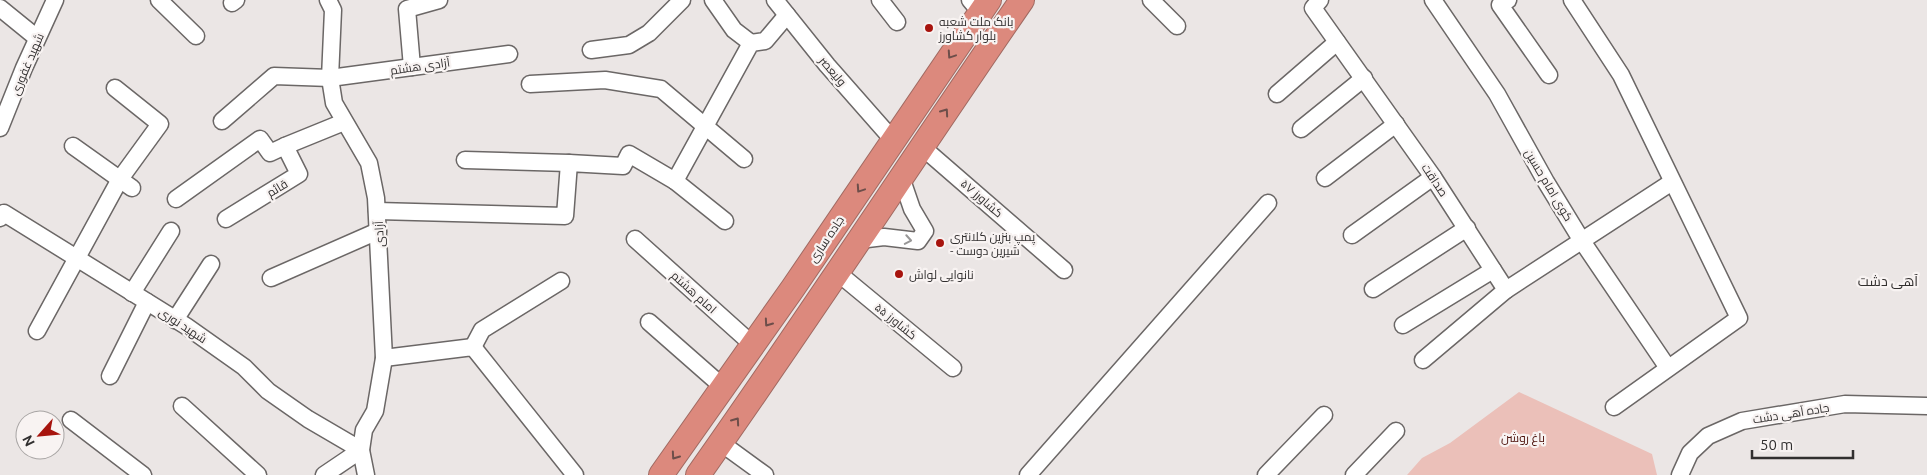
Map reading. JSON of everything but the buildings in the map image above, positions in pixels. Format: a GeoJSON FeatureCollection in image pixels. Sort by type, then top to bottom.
{"type":"FeatureCollection","features":[{"type":"Feature","properties":{"kind":"highway"},"geometry":{"type":"LineString","coordinates":[[698,475],[838,273],[921,146],[1022,0]]}},
{"type":"Feature","properties":{"kind":"highway","name":"جاده ساری"},"geometry":{"type":"LineString","coordinates":[[661,475],[753,345],[893,140],[979,4]]}},
{"type":"Feature","properties":{"kind":"street","name":"شهید غفوری"},"geometry":{"type":"LineString","coordinates":[[0,128],[37,38],[55,0]]}},
{"type":"Feature","properties":{"kind":"street"},"geometry":{"type":"LineString","coordinates":[[159,0],[196,36]]}},
{"type":"Feature","properties":{"kind":"street","name":"آزادی"},"geometry":{"type":"LineString","coordinates":[[328,0],[333,10],[330,78],[334,103],[369,163],[377,211],[384,358],[375,412],[364,430],[361,450],[366,475]]}},
{"type":"Feature","properties":{"kind":"street"},"geometry":{"type":"LineString","coordinates":[[412,67],[407,9],[439,0]]}},
{"type":"Feature","properties":{"kind":"street"},"geometry":{"type":"LineString","coordinates":[[591,50],[629,45],[649,33],[682,0]]}},
{"type":"Feature","properties":{"kind":"street"},"geometry":{"type":"LineString","coordinates":[[714,0],[734,30],[751,43],[765,41],[780,4]]}},
{"type":"Feature","properties":{"kind":"street"},"geometry":{"type":"LineString","coordinates":[[880,0],[897,22]]}},
{"type":"Feature","properties":{"kind":"street"},"geometry":{"type":"LineString","coordinates":[[1151,0],[1177,26]]}},
{"type":"Feature","properties":{"kind":"street","name":"صداقت"},"geometry":{"type":"LineString","coordinates":[[1320,0],[1313,8],[1433,178],[1506,290]]}},
{"type":"Feature","properties":{"kind":"street","name":"کوی امام حسین"},"geometry":{"type":"LineString","coordinates":[[1433,0],[1497,94],[1546,182],[1582,241],[1668,368]]}},
{"type":"Feature","properties":{"kind":"street"},"geometry":{"type":"LineString","coordinates":[[1508,0],[1500,5],[1549,75]]}},
{"type":"Feature","properties":{"kind":"street"},"geometry":{"type":"LineString","coordinates":[[1572,0],[1621,75],[1739,318],[1614,406]]}},
{"type":"Feature","properties":{"kind":"street","name":"ولیعصر"},"geometry":{"type":"LineString","coordinates":[[780,4],[827,65],[893,140]]}},
{"type":"Feature","properties":{"kind":"street"},"geometry":{"type":"LineString","coordinates":[[0,8],[37,38]]}},
{"type":"Feature","properties":{"kind":"street"},"geometry":{"type":"LineString","coordinates":[[1277,94],[1337,42]]}},
{"type":"Feature","properties":{"kind":"street"},"geometry":{"type":"LineString","coordinates":[[675,181],[751,43]]}},
{"type":"Feature","properties":{"kind":"street","name":"آزادی هشتم"},"geometry":{"type":"LineString","coordinates":[[222,121],[274,76],[330,78],[510,54]]}},
{"type":"Feature","properties":{"kind":"street"},"geometry":{"type":"LineString","coordinates":[[1301,128],[1364,78]]}},
{"type":"Feature","properties":{"kind":"street"},"geometry":{"type":"LineString","coordinates":[[530,84],[605,80],[661,89],[744,159]]}},
{"type":"Feature","properties":{"kind":"street"},"geometry":{"type":"LineString","coordinates":[[37,331],[74,259],[126,183],[160,124],[115,88]]}},
{"type":"Feature","properties":{"kind":"street"},"geometry":{"type":"LineString","coordinates":[[176,199],[260,139],[270,153],[344,122]]}},
{"type":"Feature","properties":{"kind":"street"},"geometry":{"type":"LineString","coordinates":[[1325,178],[1396,124]]}},
{"type":"Feature","properties":{"kind":"street"},"geometry":{"type":"LineString","coordinates":[[73,146],[126,183]]}},
{"type":"Feature","properties":{"kind":"street","name":"قائم"},"geometry":{"type":"LineString","coordinates":[[226,219],[299,174],[286,146]]}},
{"type":"Feature","properties":{"kind":"street","name":"کشاورز ۵۷"},"geometry":{"type":"LineString","coordinates":[[921,146],[1064,270]]}},
{"type":"Feature","properties":{"kind":"street"},"geometry":{"type":"LineString","coordinates":[[465,160],[569,162],[623,166],[629,154],[675,181],[725,221]]}},
{"type":"Feature","properties":{"kind":"street"},"geometry":{"type":"LineString","coordinates":[[377,211],[565,216],[569,162]]}},
{"type":"Feature","properties":{"kind":"street"},"geometry":{"type":"LineString","coordinates":[[859,240],[884,236],[918,241],[925,231],[912,209],[901,177]]}},
{"type":"Feature","properties":{"kind":"street"},"geometry":{"type":"LineString","coordinates":[[1352,235],[1433,178]]}},
{"type":"Feature","properties":{"kind":"street"},"geometry":{"type":"LineString","coordinates":[[1424,360],[1506,290],[1672,182]]}},
{"type":"Feature","properties":{"kind":"street"},"geometry":{"type":"LineString","coordinates":[[1028,475],[1268,203]]}},
{"type":"Feature","properties":{"kind":"street","name":"شهید نوری"},"geometry":{"type":"LineString","coordinates":[[0,218],[4,213],[74,259],[147,302],[244,367],[268,390],[284,402],[361,450]]}},
{"type":"Feature","properties":{"kind":"street"},"geometry":{"type":"LineString","coordinates":[[1373,289],[1466,228]]}},
{"type":"Feature","properties":{"kind":"street"},"geometry":{"type":"LineString","coordinates":[[132,293],[171,231]]}},
{"type":"Feature","properties":{"kind":"street"},"geometry":{"type":"LineString","coordinates":[[271,278],[378,231]]}},
{"type":"Feature","properties":{"kind":"street","name":"امام هشتم"},"geometry":{"type":"LineString","coordinates":[[635,239],[753,345]]}},
{"type":"Feature","properties":{"kind":"street"},"geometry":{"type":"LineString","coordinates":[[175,320],[211,264]]}},
{"type":"Feature","properties":{"kind":"street"},"geometry":{"type":"LineString","coordinates":[[1403,325],[1493,270]]}},
{"type":"Feature","properties":{"kind":"street","name":"کشاورز ۵۵"},"geometry":{"type":"LineString","coordinates":[[838,273],[953,368]]}},
{"type":"Feature","properties":{"kind":"street"},"geometry":{"type":"LineString","coordinates":[[473,347],[482,330],[561,282]]}},
{"type":"Feature","properties":{"kind":"street"},"geometry":{"type":"LineString","coordinates":[[110,376],[147,302]]}},
{"type":"Feature","properties":{"kind":"street"},"geometry":{"type":"LineString","coordinates":[[649,322],[723,387]]}},
{"type":"Feature","properties":{"kind":"street"},"geometry":{"type":"LineString","coordinates":[[384,358],[473,347]]}},
{"type":"Feature","properties":{"kind":"street"},"geometry":{"type":"LineString","coordinates":[[473,347],[575,475]]}},
{"type":"Feature","properties":{"kind":"street","name":"جاده آهی دشت"},"geometry":{"type":"LineString","coordinates":[[1680,475],[1690,453],[1708,436],[1742,421],[1845,404],[1927,406]]}},
{"type":"Feature","properties":{"kind":"street"},"geometry":{"type":"LineString","coordinates":[[182,406],[258,475]]}},
{"type":"Feature","properties":{"kind":"street"},"geometry":{"type":"LineString","coordinates":[[1266,475],[1324,415]]}},
{"type":"Feature","properties":{"kind":"street"},"geometry":{"type":"LineString","coordinates":[[71,420],[143,475]]}},
{"type":"Feature","properties":{"kind":"street"},"geometry":{"type":"LineString","coordinates":[[1354,475],[1396,431]]}},
{"type":"Feature","properties":{"kind":"street"},"geometry":{"type":"LineString","coordinates":[[721,443],[765,475]]}},
{"type":"Feature","properties":{"kind":"street"},"geometry":{"type":"LineString","coordinates":[[324,475],[361,450]]}},
{"type":"Feature","properties":{"kind":"green space","name":"باغ روشن"},"geometry":{"type":"Polygon","coordinates":[[[1519,392],[1652,454],[1657,475],[1407,475],[1422,458],[1450,443],[1519,392]]]}},
{"type":"Feature","properties":{"kind":"place","name":"بانک ملت شعبه بلوار کشاورز"},"geometry":{"type":"Point","coordinates":[929,28]}},
{"type":"Feature","properties":{"kind":"place","name":"پمپ بنزین کلانتری - شیرین دوست"},"geometry":{"type":"Point","coordinates":[940,243]}},
{"type":"Feature","properties":{"kind":"place","name":"نانوایی لواش"},"geometry":{"type":"Point","coordinates":[899,274]}},
{"type":"Feature","properties":{"kind":"district","name":"آهی دشت"},"geometry":{"type":"Point","coordinates":[1888,281]}}]}
